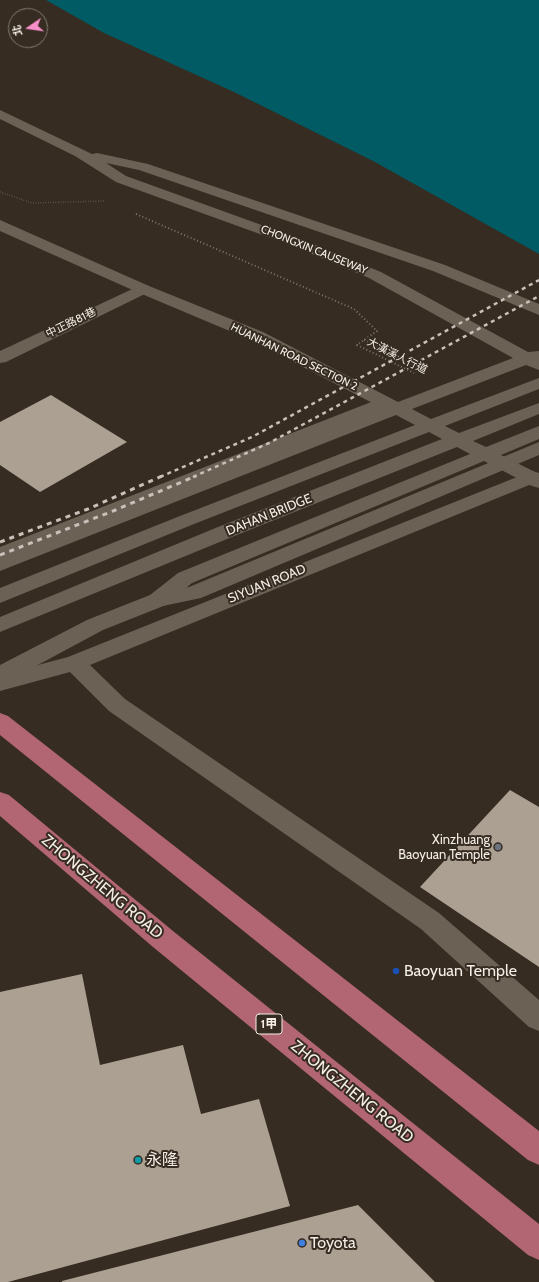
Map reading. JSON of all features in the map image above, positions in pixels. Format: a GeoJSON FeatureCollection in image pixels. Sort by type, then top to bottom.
{"type":"FeatureCollection","features":[{"type":"Feature","properties":{"kind":"main road"},"geometry":{"type":"LineString","coordinates":[[0,722],[539,1150]]}},
{"type":"Feature","properties":{"kind":"main road","name":"ZHONGZHENG ROAD"},"geometry":{"type":"LineString","coordinates":[[0,802],[170,944],[539,1244]]}},
{"type":"Feature","properties":{"kind":"street","name":"CHONGXIN CAUSEWAY"},"geometry":{"type":"LineString","coordinates":[[0,114],[80,153],[121,179],[298,242],[375,274],[539,366]]}},
{"type":"Feature","properties":{"kind":"street","name":"CHONGXIN CAUSEWAY"},"geometry":{"type":"LineString","coordinates":[[80,153],[143,167],[439,268],[539,310]]}},
{"type":"Feature","properties":{"kind":"street","name":"HUANHAN ROAD SECTION 2"},"geometry":{"type":"LineString","coordinates":[[0,225],[143,289],[257,336],[535,480]]}},
{"type":"Feature","properties":{"kind":"street","name":"中正路81巷"},"geometry":{"type":"LineString","coordinates":[[0,358],[143,289]]}},
{"type":"Feature","properties":{"kind":"street"},"geometry":{"type":"LineString","coordinates":[[0,564],[40,547],[539,354]]}},
{"type":"Feature","properties":{"kind":"street","name":"DAHAN BRIDGE"},"geometry":{"type":"LineString","coordinates":[[0,596],[187,520],[539,383]]}},
{"type":"Feature","properties":{"kind":"street"},"geometry":{"type":"LineString","coordinates":[[0,555],[384,402]]}},
{"type":"Feature","properties":{"kind":"street","name":"DAHAN BRIDGE"},"geometry":{"type":"LineString","coordinates":[[0,625],[225,532],[539,408]]}},
{"type":"Feature","properties":{"kind":"street"},"geometry":{"type":"LineString","coordinates":[[158,600],[185,578],[539,432]]}},
{"type":"Feature","properties":{"kind":"street"},"geometry":{"type":"LineString","coordinates":[[0,675],[95,625],[158,600],[194,593],[539,448]]}},
{"type":"Feature","properties":{"kind":"street","name":"SIYUAN ROAD"},"geometry":{"type":"LineString","coordinates":[[0,684],[74,663],[535,480]]}},
{"type":"Feature","properties":{"kind":"street"},"geometry":{"type":"LineString","coordinates":[[74,663],[117,705],[430,921],[539,1018]]}},
{"type":"Feature","properties":{"kind":"path"},"geometry":{"type":"LineString","coordinates":[[0,192],[32,203],[106,201]]}},
{"type":"Feature","properties":{"kind":"path","name":"大漢溪人行道"},"geometry":{"type":"LineString","coordinates":[[135,214],[354,309],[377,331],[357,345],[417,375]]}},
{"type":"Feature","properties":{"kind":"water"},"geometry":{"type":"Polygon","coordinates":[[[46,0],[539,0],[539,254],[375,162],[234,92],[104,33],[46,0]]]}},
{"type":"Feature","properties":{"kind":"building"},"geometry":{"type":"Polygon","coordinates":[[[51,395],[127,442],[40,492],[0,465],[0,422],[51,395]]]}},
{"type":"Feature","properties":{"kind":"building","name":"Xinzhuang Baoyuan Temple"},"geometry":{"type":"Polygon","coordinates":[[[510,790],[539,807],[539,967],[420,887],[510,790]]]}},
{"type":"Feature","properties":{"kind":"building","name":"永隆"},"geometry":{"type":"Polygon","coordinates":[[[82,974],[100,1065],[183,1045],[201,1114],[259,1099],[290,1206],[8,1282],[0,1282],[0,992],[82,974]]]}},
{"type":"Feature","properties":{"kind":"building","name":"Toyota"},"geometry":{"type":"Polygon","coordinates":[[[358,1205],[435,1282],[62,1282],[62,1281],[358,1205]]]}},
{"type":"Feature","properties":{"kind":"railway"},"geometry":{"type":"LineString","coordinates":[[160,477],[252,437],[539,280]]}},
{"type":"Feature","properties":{"kind":"railway"},"geometry":{"type":"LineString","coordinates":[[193,477],[269,443],[539,296]]}},
{"type":"Feature","properties":{"kind":"railway"},"geometry":{"type":"LineString","coordinates":[[0,542],[88,509],[162,476]]}},
{"type":"Feature","properties":{"kind":"railway"},"geometry":{"type":"LineString","coordinates":[[0,555],[113,511],[196,476]]}},
{"type":"Feature","properties":{"kind":"place","name":"Xinzhuang Baoyuan Temple"},"geometry":{"type":"Point","coordinates":[498,847]}},
{"type":"Feature","properties":{"kind":"place","name":"Baoyuan Temple"},"geometry":{"type":"Point","coordinates":[396,971]}},
{"type":"Feature","properties":{"kind":"place","name":"永隆"},"geometry":{"type":"Point","coordinates":[138,1160]}},
{"type":"Feature","properties":{"kind":"place","name":"Toyota"},"geometry":{"type":"Point","coordinates":[302,1243]}}]}
